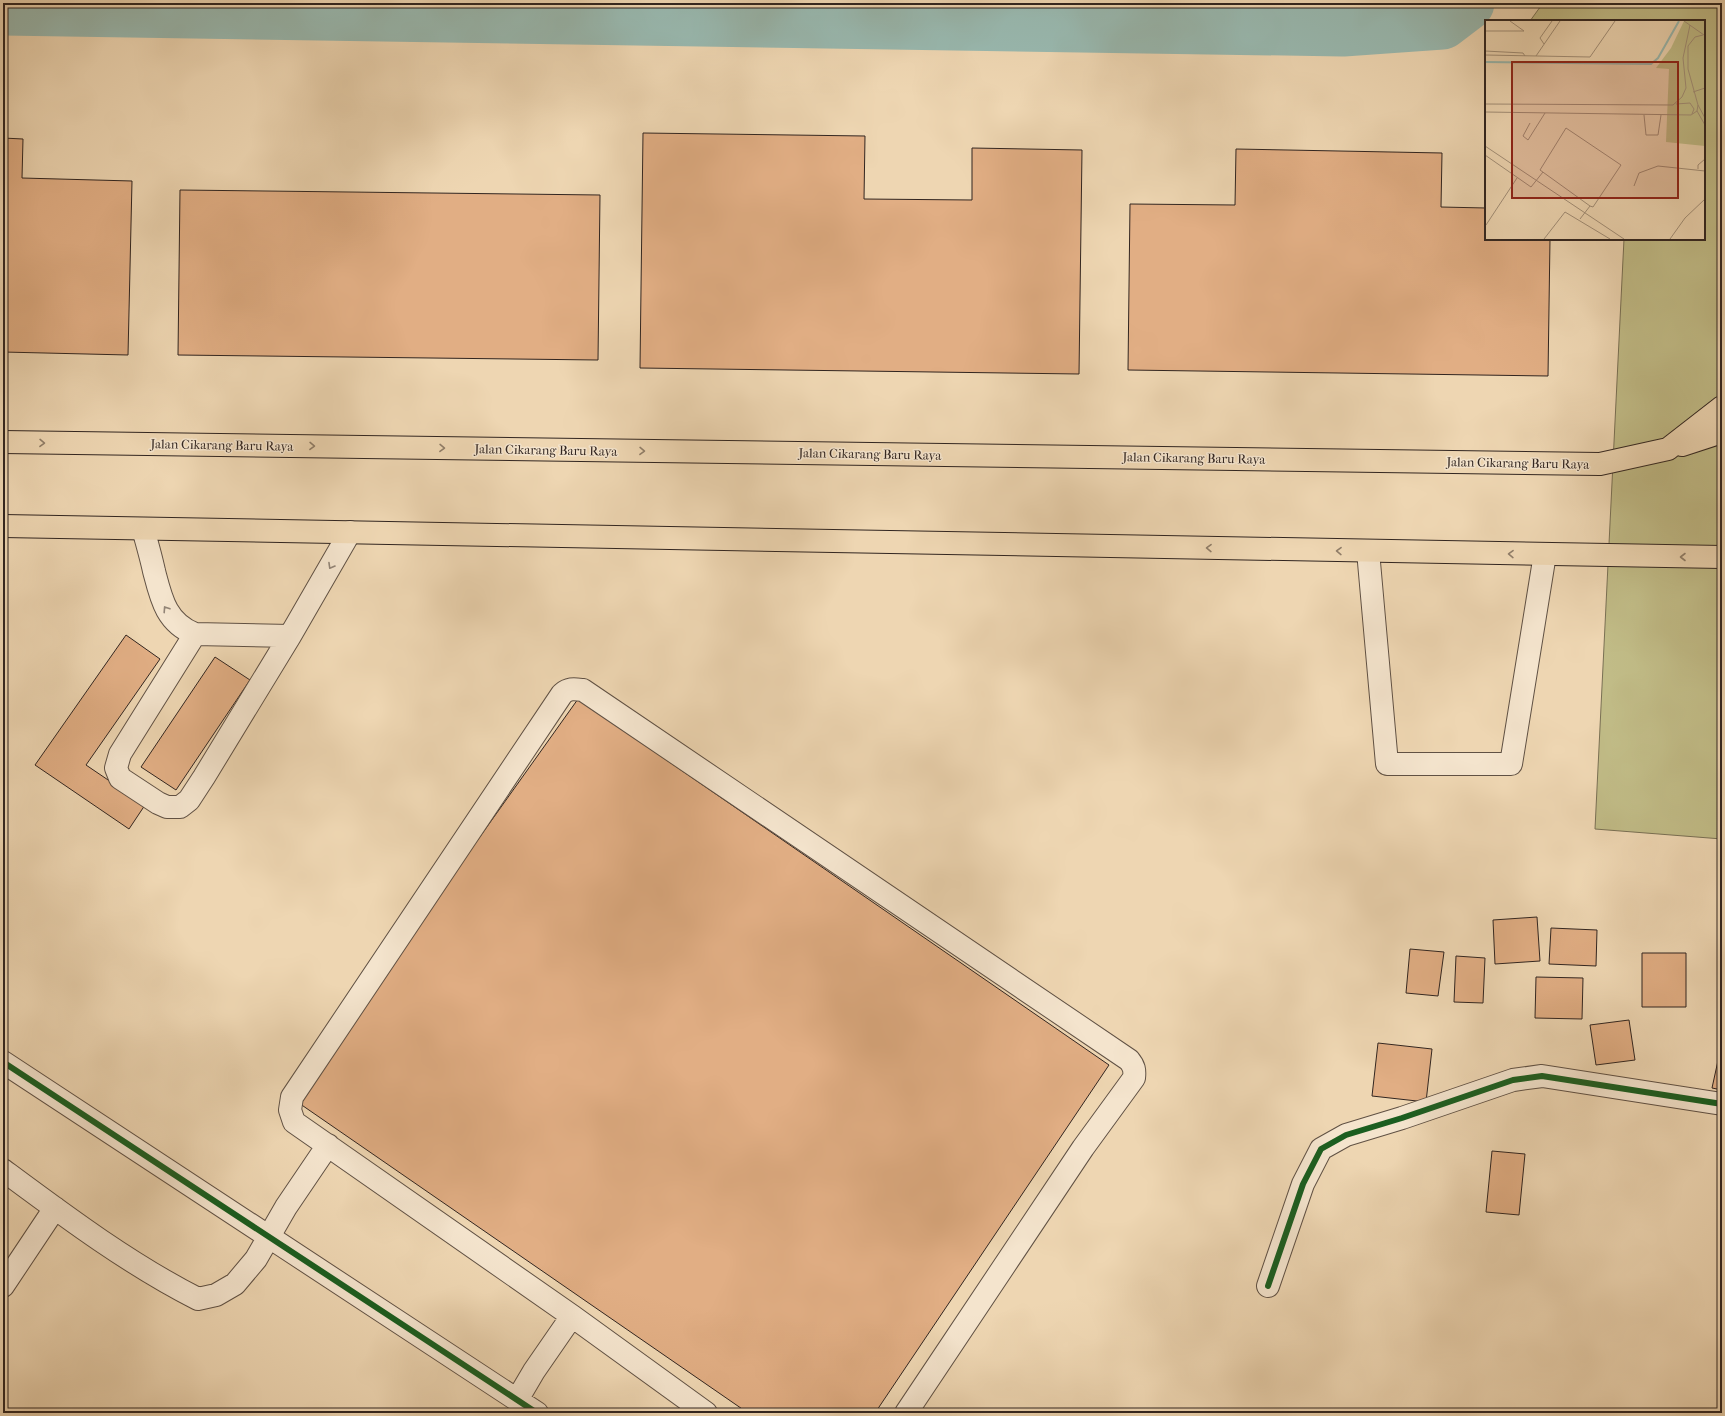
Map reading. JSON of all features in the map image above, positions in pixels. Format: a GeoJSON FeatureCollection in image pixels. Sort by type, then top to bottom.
{"type":"FeatureCollection","features":[{"type":"Feature","properties":{"kind":"main road","name":"Jalan Cikarang Baru Raya"},"geometry":{"type":"LineString","coordinates":[[3,442],[1600,464],[1668,449],[1722,407]]}},
{"type":"Feature","properties":{"kind":"main road"},"geometry":{"type":"LineString","coordinates":[[1668,449],[1722,432]]}},
{"type":"Feature","properties":{"kind":"main road"},"geometry":{"type":"LineString","coordinates":[[3,526],[1368,552],[1722,557]]}},
{"type":"Feature","properties":{"kind":"street"},"geometry":{"type":"LineString","coordinates":[[143,529],[162,603],[174,620],[184,630],[195,634],[290,636]]}},
{"type":"Feature","properties":{"kind":"street"},"geometry":{"type":"LineString","coordinates":[[195,634],[120,754],[116,768],[120,778],[158,803],[168,807],[180,807],[189,800],[290,636],[350,532]]}},
{"type":"Feature","properties":{"kind":"street"},"geometry":{"type":"LineString","coordinates":[[1368,552],[1387,764],[1511,764],[1545,554]]}},
{"type":"Feature","properties":{"kind":"street"},"geometry":{"type":"LineString","coordinates":[[706,1413],[572,1316],[294,1122],[290,1110],[292,1097],[562,694],[573,688],[583,690],[1122,1055],[1133,1065],[1135,1071],[1134,1078],[1083,1148],[906,1413]]}},
{"type":"Feature","properties":{"kind":"street"},"geometry":{"type":"LineString","coordinates":[[3,1062],[537,1413]]}},
{"type":"Feature","properties":{"kind":"street"},"geometry":{"type":"LineString","coordinates":[[1268,1286],[1303,1184],[1320,1149],[1346,1135],[1402,1118],[1512,1080],[1542,1076],[1722,1104]]}},
{"type":"Feature","properties":{"kind":"street"},"geometry":{"type":"LineString","coordinates":[[3,1170],[135,1263],[198,1299],[216,1295],[234,1284],[256,1259],[268,1237],[328,1145]]}},
{"type":"Feature","properties":{"kind":"street"},"geometry":{"type":"LineString","coordinates":[[3,1286],[55,1208]]}},
{"type":"Feature","properties":{"kind":"street"},"geometry":{"type":"LineString","coordinates":[[517,1400],[534,1371],[572,1316]]}},
{"type":"Feature","properties":{"kind":"shaded area"},"geometry":{"type":"Polygon","coordinates":[[[1543,3],[1722,3],[1722,839],[1595,829],[1624,240],[1705,240],[1705,20],[1531,20],[1543,3]]]}},
{"type":"Feature","properties":{"kind":"building"},"geometry":{"type":"Polygon","coordinates":[[[643,133],[865,136],[864,199],[972,200],[972,148],[1082,150],[1079,374],[640,368],[643,133]]]}},
{"type":"Feature","properties":{"kind":"building"},"geometry":{"type":"Polygon","coordinates":[[[3,138],[23,139],[22,178],[132,181],[128,355],[3,352],[3,138]]]}},
{"type":"Feature","properties":{"kind":"building"},"geometry":{"type":"Polygon","coordinates":[[[1236,149],[1442,153],[1441,207],[1485,208],[1485,240],[1550,240],[1548,376],[1128,370],[1130,204],[1235,205],[1236,149]]]}},
{"type":"Feature","properties":{"kind":"building"},"geometry":{"type":"Polygon","coordinates":[[[180,190],[600,195],[598,360],[178,355],[180,190]]]}},
{"type":"Feature","properties":{"kind":"building"},"geometry":{"type":"Polygon","coordinates":[[[126,635],[160,659],[86,765],[145,805],[129,829],[35,765],[126,635]]]}},
{"type":"Feature","properties":{"kind":"building"},"geometry":{"type":"Polygon","coordinates":[[[215,657],[250,680],[176,790],[141,767],[215,657]]]}},
{"type":"Feature","properties":{"kind":"building"},"geometry":{"type":"Polygon","coordinates":[[[578,699],[1109,1065],[875,1413],[748,1413],[293,1099],[578,699]]]}},
{"type":"Feature","properties":{"kind":"building"},"geometry":{"type":"Polygon","coordinates":[[[1537,917],[1540,961],[1495,964],[1493,920],[1537,917]]]}},
{"type":"Feature","properties":{"kind":"building"},"geometry":{"type":"Polygon","coordinates":[[[1551,928],[1597,930],[1596,966],[1549,964],[1551,928]]]}},
{"type":"Feature","properties":{"kind":"building"},"geometry":{"type":"Polygon","coordinates":[[[1410,949],[1444,952],[1438,996],[1406,993],[1410,949]]]}},
{"type":"Feature","properties":{"kind":"building"},"geometry":{"type":"Polygon","coordinates":[[[1642,953],[1686,953],[1686,1007],[1642,1007],[1642,953]]]}},
{"type":"Feature","properties":{"kind":"building"},"geometry":{"type":"Polygon","coordinates":[[[1456,956],[1485,958],[1483,1003],[1454,1002],[1456,956]]]}},
{"type":"Feature","properties":{"kind":"building"},"geometry":{"type":"Polygon","coordinates":[[[1536,977],[1583,978],[1582,1019],[1535,1018],[1536,977]]]}},
{"type":"Feature","properties":{"kind":"building"},"geometry":{"type":"Polygon","coordinates":[[[1629,1020],[1635,1060],[1596,1065],[1590,1025],[1629,1020]]]}},
{"type":"Feature","properties":{"kind":"building"},"geometry":{"type":"Polygon","coordinates":[[[1378,1043],[1432,1049],[1426,1102],[1372,1096],[1378,1043]]]}},
{"type":"Feature","properties":{"kind":"building"},"geometry":{"type":"Polygon","coordinates":[[[1719,1056],[1722,1056],[1722,1090],[1712,1088],[1719,1056]]]}},
{"type":"Feature","properties":{"kind":"building"},"geometry":{"type":"Polygon","coordinates":[[[1492,1151],[1525,1154],[1519,1215],[1486,1212],[1492,1151]]]}},
{"type":"Feature","properties":{"kind":"waterway"},"geometry":{"type":"LineString","coordinates":[[3,8],[1343,29],[1442,22],[1467,3]]}},
{"type":"Feature","properties":{"kind":"cycle path"},"geometry":{"type":"LineString","coordinates":[[3,1062],[537,1413]]}},
{"type":"Feature","properties":{"kind":"cycle path"},"geometry":{"type":"LineString","coordinates":[[1268,1286],[1303,1184],[1321,1149],[1346,1135],[1402,1118],[1513,1080],[1542,1076],[1722,1104]]}}]}
